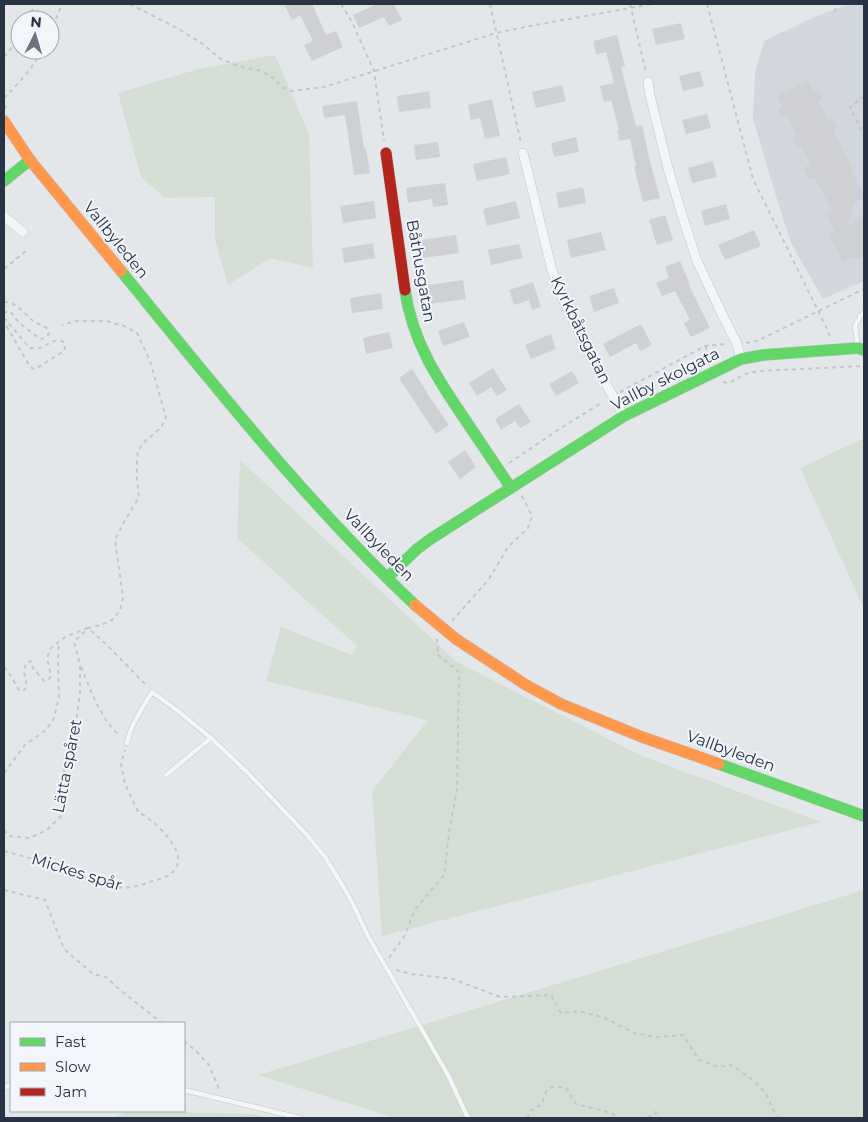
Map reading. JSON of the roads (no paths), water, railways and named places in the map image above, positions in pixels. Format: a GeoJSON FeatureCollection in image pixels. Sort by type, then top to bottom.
{"type":"FeatureCollection","features":[{"type":"Feature","properties":{"kind":"main road","name":"Vallbyleden"},"geometry":{"type":"LineString","coordinates":[[4,122],[30,160],[222,395],[344,534],[425,614],[492,664],[561,704],[642,737],[864,816]]}},
{"type":"Feature","properties":{"kind":"main road","name":"Båthusgatan"},"geometry":{"type":"LineString","coordinates":[[386,153],[407,306],[416,337],[428,362],[451,399],[514,487]]}},
{"type":"Feature","properties":{"kind":"main road"},"geometry":{"type":"LineString","coordinates":[[4,181],[30,160]]}},
{"type":"Feature","properties":{"kind":"main road"},"geometry":{"type":"LineString","coordinates":[[741,359],[763,355],[861,349]]}},
{"type":"Feature","properties":{"kind":"main road","name":"Vallby skolgata"},"geometry":{"type":"LineString","coordinates":[[387,578],[432,538],[624,416],[741,359]]}},
{"type":"Feature","properties":{"kind":"street","name":"Vallby skolgata"},"geometry":{"type":"LineString","coordinates":[[648,82],[666,159],[697,261],[738,344],[741,359]]}},
{"type":"Feature","properties":{"kind":"street","name":"Kyrkbåtsgatan"},"geometry":{"type":"LineString","coordinates":[[523,152],[552,270],[562,297],[591,357],[624,416]]}},
{"type":"Feature","properties":{"kind":"street"},"geometry":{"type":"LineString","coordinates":[[4,216],[23,232]]}},
{"type":"Feature","properties":{"kind":"lane"},"geometry":{"type":"LineString","coordinates":[[861,349],[855,326],[861,314],[864,313]]}},
{"type":"Feature","properties":{"kind":"lane"},"geometry":{"type":"LineString","coordinates":[[127,743],[134,721],[152,692],[212,738],[307,835],[325,857],[354,904],[384,966],[448,1074],[468,1118]]}},
{"type":"Feature","properties":{"kind":"lane"},"geometry":{"type":"LineString","coordinates":[[166,775],[212,738]]}},
{"type":"Feature","properties":{"kind":"lane"},"geometry":{"type":"LineString","coordinates":[[185,1090],[300,1118]]}}]}
